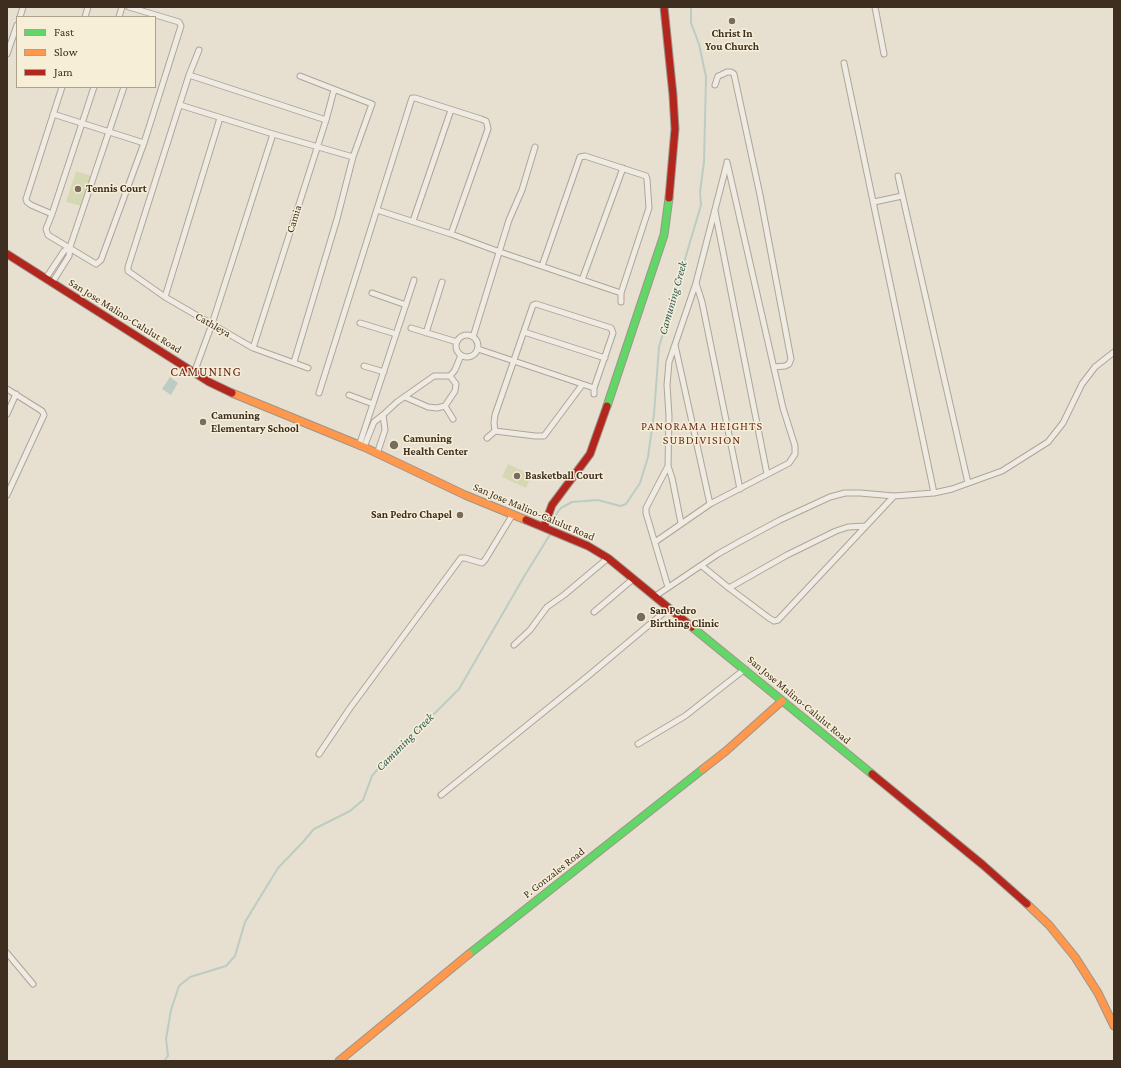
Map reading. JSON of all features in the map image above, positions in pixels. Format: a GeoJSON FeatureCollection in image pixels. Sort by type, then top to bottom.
{"type":"FeatureCollection","features":[{"type":"Feature","properties":{"kind":"main road"},"geometry":{"type":"LineString","coordinates":[[544,527],[552,505],[590,454],[596,440],[631,330],[664,235],[668,213],[675,129],[664,7]]}},
{"type":"Feature","properties":{"kind":"main road","name":"San Jose Malino-Calulut Road"},"geometry":{"type":"LineString","coordinates":[[7,254],[194,373],[233,394],[362,446],[465,495],[588,546],[608,558],[668,609],[745,669],[983,865],[1049,925],[1075,957],[1094,987],[1114,1026]]}},
{"type":"Feature","properties":{"kind":"main road","name":"P. Gonzales Road"},"geometry":{"type":"LineString","coordinates":[[339,1061],[485,941],[726,751],[782,701]]}},
{"type":"Feature","properties":{"kind":"street"},"geometry":{"type":"LineString","coordinates":[[129,7],[148,15]]}},
{"type":"Feature","properties":{"kind":"street"},"geometry":{"type":"LineString","coordinates":[[875,7],[884,54]]}},
{"type":"Feature","properties":{"kind":"street"},"geometry":{"type":"LineString","coordinates":[[94,88],[46,229],[48,235],[96,264],[100,262],[144,142],[180,26],[179,22],[156,17]]}},
{"type":"Feature","properties":{"kind":"street"},"geometry":{"type":"LineString","coordinates":[[7,54],[16,28]]}},
{"type":"Feature","properties":{"kind":"street"},"geometry":{"type":"LineString","coordinates":[[198,50],[180,104],[220,118],[353,157]]}},
{"type":"Feature","properties":{"kind":"street"},"geometry":{"type":"LineString","coordinates":[[844,63],[934,493]]}},
{"type":"Feature","properties":{"kind":"street"},"geometry":{"type":"LineString","coordinates":[[715,85],[718,76],[727,72],[734,74],[760,195],[791,359],[789,364],[785,366],[774,367]]}},
{"type":"Feature","properties":{"kind":"street"},"geometry":{"type":"LineString","coordinates":[[189,75],[326,120]]}},
{"type":"Feature","properties":{"kind":"street"},"geometry":{"type":"LineString","coordinates":[[294,362],[337,219],[353,157],[372,104],[300,76]]}},
{"type":"Feature","properties":{"kind":"street"},"geometry":{"type":"LineString","coordinates":[[52,214],[27,202],[26,199],[62,88]]}},
{"type":"Feature","properties":{"kind":"street"},"geometry":{"type":"LineString","coordinates":[[52,283],[69,256],[70,247],[124,88]]}},
{"type":"Feature","properties":{"kind":"street","name":"Camia"},"geometry":{"type":"LineString","coordinates":[[253,348],[326,120],[334,90]]}},
{"type":"Feature","properties":{"kind":"street"},"geometry":{"type":"LineString","coordinates":[[319,393],[412,98],[486,121],[488,129],[451,234]]}},
{"type":"Feature","properties":{"kind":"street","name":"Cathleya"},"geometry":{"type":"LineString","coordinates":[[180,104],[128,267],[130,273],[165,297],[253,348],[308,368]]}},
{"type":"Feature","properties":{"kind":"street"},"geometry":{"type":"LineString","coordinates":[[413,221],[451,110]]}},
{"type":"Feature","properties":{"kind":"street"},"geometry":{"type":"LineString","coordinates":[[53,114],[81,124],[144,142]]}},
{"type":"Feature","properties":{"kind":"street"},"geometry":{"type":"LineString","coordinates":[[165,297],[220,118]]}},
{"type":"Feature","properties":{"kind":"street"},"geometry":{"type":"LineString","coordinates":[[194,373],[212,324],[273,134]]}},
{"type":"Feature","properties":{"kind":"street"},"geometry":{"type":"LineString","coordinates":[[473,337],[509,220],[522,190],[535,147]]}},
{"type":"Feature","properties":{"kind":"street"},"geometry":{"type":"LineString","coordinates":[[542,266],[580,157],[585,156],[647,177],[649,208],[621,292],[621,302]]}},
{"type":"Feature","properties":{"kind":"street"},"geometry":{"type":"LineString","coordinates":[[655,542],[710,504],[740,490],[789,463],[795,454],[795,446],[783,408],[727,162],[696,283],[669,362],[667,385],[669,416],[668,466],[672,478],[681,523]]}},
{"type":"Feature","properties":{"kind":"street"},"geometry":{"type":"LineString","coordinates":[[582,280],[623,168]]}},
{"type":"Feature","properties":{"kind":"street"},"geometry":{"type":"LineString","coordinates":[[898,176],[968,483]]}},
{"type":"Feature","properties":{"kind":"street"},"geometry":{"type":"LineString","coordinates":[[874,202],[902,196]]}},
{"type":"Feature","properties":{"kind":"street"},"geometry":{"type":"LineString","coordinates":[[377,210],[621,292]]}},
{"type":"Feature","properties":{"kind":"street"},"geometry":{"type":"LineString","coordinates":[[715,210],[767,474]]}},
{"type":"Feature","properties":{"kind":"street"},"geometry":{"type":"LineString","coordinates":[[46,278],[64,251],[70,247]]}},
{"type":"Feature","properties":{"kind":"street"},"geometry":{"type":"LineString","coordinates":[[56,263],[63,267]]}},
{"type":"Feature","properties":{"kind":"street"},"geometry":{"type":"LineString","coordinates":[[362,446],[373,404],[414,280]]}},
{"type":"Feature","properties":{"kind":"street"},"geometry":{"type":"LineString","coordinates":[[426,333],[442,282]]}},
{"type":"Feature","properties":{"kind":"street"},"geometry":{"type":"LineString","coordinates":[[696,283],[702,302],[740,490]]}},
{"type":"Feature","properties":{"kind":"street"},"geometry":{"type":"LineString","coordinates":[[372,293],[406,305]]}},
{"type":"Feature","properties":{"kind":"street"},"geometry":{"type":"LineString","coordinates":[[495,431],[495,415],[514,362],[531,307],[536,304],[612,328],[613,333],[594,388],[594,394]]}},
{"type":"Feature","properties":{"kind":"street"},"geometry":{"type":"LineString","coordinates":[[360,323],[396,334]]}},
{"type":"Feature","properties":{"kind":"street"},"geometry":{"type":"LineString","coordinates":[[411,328],[457,342]]}},
{"type":"Feature","properties":{"kind":"street"},"geometry":{"type":"LineString","coordinates":[[524,332],[605,358]]}},
{"type":"Feature","properties":{"kind":"street"},"geometry":{"type":"LineString","coordinates":[[465,336],[473,337],[478,343],[478,349],[472,356],[468,357],[462,355],[457,348],[457,342],[465,336]]}},
{"type":"Feature","properties":{"kind":"street"},"geometry":{"type":"LineString","coordinates":[[675,345],[710,504]]}},
{"type":"Feature","properties":{"kind":"street"},"geometry":{"type":"LineString","coordinates":[[478,349],[594,388]]}},
{"type":"Feature","properties":{"kind":"street"},"geometry":{"type":"LineString","coordinates":[[654,597],[718,554],[780,520],[830,497],[845,493],[894,496],[934,493],[952,489],[1002,471],[1048,442],[1063,423],[1082,384],[1095,367],[1114,352]]}},
{"type":"Feature","properties":{"kind":"street"},"geometry":{"type":"LineString","coordinates":[[362,446],[374,422],[422,383],[434,376],[450,376],[456,370],[462,355]]}},
{"type":"Feature","properties":{"kind":"street"},"geometry":{"type":"LineString","coordinates":[[364,366],[384,372]]}},
{"type":"Feature","properties":{"kind":"street"},"geometry":{"type":"LineString","coordinates":[[405,397],[428,407],[437,408],[445,406],[455,391],[456,384],[450,376]]}},
{"type":"Feature","properties":{"kind":"street"},"geometry":{"type":"LineString","coordinates":[[487,438],[495,431],[544,436],[582,385]]}},
{"type":"Feature","properties":{"kind":"street"},"geometry":{"type":"LineString","coordinates":[[7,389],[42,411],[44,415],[7,495]]}},
{"type":"Feature","properties":{"kind":"street"},"geometry":{"type":"LineString","coordinates":[[7,414],[16,394]]}},
{"type":"Feature","properties":{"kind":"street"},"geometry":{"type":"LineString","coordinates":[[349,395],[373,404]]}},
{"type":"Feature","properties":{"kind":"street"},"geometry":{"type":"LineString","coordinates":[[445,406],[453,419]]}},
{"type":"Feature","properties":{"kind":"street"},"geometry":{"type":"LineString","coordinates":[[377,454],[385,430],[383,415]]}},
{"type":"Feature","properties":{"kind":"street"},"geometry":{"type":"LineString","coordinates":[[668,466],[646,508],[646,513],[668,588]]}},
{"type":"Feature","properties":{"kind":"street"},"geometry":{"type":"LineString","coordinates":[[702,566],[774,621],[778,620],[894,496]]}},
{"type":"Feature","properties":{"kind":"street"},"geometry":{"type":"LineString","coordinates":[[319,754],[350,708],[460,558],[482,563],[513,514]]}},
{"type":"Feature","properties":{"kind":"street"},"geometry":{"type":"LineString","coordinates":[[729,588],[787,555],[836,531],[848,527],[865,526]]}},
{"type":"Feature","properties":{"kind":"street"},"geometry":{"type":"LineString","coordinates":[[514,645],[530,630],[547,607],[564,595],[608,558]]}},
{"type":"Feature","properties":{"kind":"street"},"geometry":{"type":"LineString","coordinates":[[594,612],[633,580]]}},
{"type":"Feature","properties":{"kind":"street"},"geometry":{"type":"LineString","coordinates":[[440,795],[582,681],[668,609]]}},
{"type":"Feature","properties":{"kind":"street"},"geometry":{"type":"LineString","coordinates":[[638,744],[685,716],[745,669]]}},
{"type":"Feature","properties":{"kind":"street"},"geometry":{"type":"LineString","coordinates":[[7,953],[34,984]]}},
{"type":"Feature","properties":{"kind":"green space","name":"Tennis Court"},"geometry":{"type":"Polygon","coordinates":[[[76,171],[91,176],[81,206],[66,202],[76,171]]]}},
{"type":"Feature","properties":{"kind":"green space","name":"Basketball Court"},"geometry":{"type":"Polygon","coordinates":[[[508,464],[532,475],[526,488],[502,477],[508,464]]]}},
{"type":"Feature","properties":{"kind":"shaded area"},"geometry":{"type":"Polygon","coordinates":[[[170,377],[178,383],[171,395],[162,389],[170,377]]]}},
{"type":"Feature","properties":{"kind":"waterway","name":"Camuning Creek"},"geometry":{"type":"LineString","coordinates":[[554,522],[557,513],[561,508],[572,502],[598,500],[620,506],[626,504],[640,483],[648,457],[654,414],[659,347],[701,205],[700,192],[704,162],[706,77],[699,44],[691,23],[691,7]]}},
{"type":"Feature","properties":{"kind":"waterway","name":"Camuning Creek"},"geometry":{"type":"LineString","coordinates":[[164,1061],[168,1056],[166,1039],[171,1010],[179,986],[190,977],[226,966],[235,956],[245,922],[278,868],[314,829],[350,811],[363,800],[372,776],[392,752],[459,689],[551,533]]}},
{"type":"Feature","properties":{"kind":"traffic: fast"},"geometry":{"type":"LineString","coordinates":[[607,406],[664,235],[669,198]]}},
{"type":"Feature","properties":{"kind":"traffic: fast"},"geometry":{"type":"LineString","coordinates":[[692,627],[872,774]]}},
{"type":"Feature","properties":{"kind":"traffic: fast"},"geometry":{"type":"LineString","coordinates":[[469,954],[703,769]]}},
{"type":"Feature","properties":{"kind":"traffic: slow"},"geometry":{"type":"LineString","coordinates":[[232,393],[364,447],[465,495],[526,520]]}},
{"type":"Feature","properties":{"kind":"traffic: slow"},"geometry":{"type":"LineString","coordinates":[[703,769],[726,751],[782,701]]}},
{"type":"Feature","properties":{"kind":"traffic: slow"},"geometry":{"type":"LineString","coordinates":[[1027,904],[1049,925],[1075,957],[1098,993],[1114,1026]]}},
{"type":"Feature","properties":{"kind":"traffic: slow"},"geometry":{"type":"LineString","coordinates":[[339,1061],[469,954]]}},
{"type":"Feature","properties":{"kind":"traffic: jam"},"geometry":{"type":"LineString","coordinates":[[664,7],[675,129],[669,198]]}},
{"type":"Feature","properties":{"kind":"traffic: jam"},"geometry":{"type":"LineString","coordinates":[[7,254],[209,382],[232,393]]}},
{"type":"Feature","properties":{"kind":"traffic: jam"},"geometry":{"type":"LineString","coordinates":[[544,527],[552,505],[590,454],[607,406]]}},
{"type":"Feature","properties":{"kind":"traffic: jam"},"geometry":{"type":"LineString","coordinates":[[526,520],[588,546],[608,558],[692,627]]}},
{"type":"Feature","properties":{"kind":"traffic: jam"},"geometry":{"type":"LineString","coordinates":[[872,774],[983,865],[1027,904]]}},
{"type":"Feature","properties":{"kind":"place","name":"Christ In You Church"},"geometry":{"type":"Point","coordinates":[732,21]}},
{"type":"Feature","properties":{"kind":"place","name":"Tennis Court"},"geometry":{"type":"Point","coordinates":[78,189]}},
{"type":"Feature","properties":{"kind":"place","name":"Camuning Elementary School"},"geometry":{"type":"Point","coordinates":[203,422]}},
{"type":"Feature","properties":{"kind":"place","name":"Camuning Health Center"},"geometry":{"type":"Point","coordinates":[394,445]}},
{"type":"Feature","properties":{"kind":"place","name":"Basketball Court"},"geometry":{"type":"Point","coordinates":[517,476]}},
{"type":"Feature","properties":{"kind":"place","name":"San Pedro Chapel"},"geometry":{"type":"Point","coordinates":[460,515]}},
{"type":"Feature","properties":{"kind":"place","name":"San Pedro Birthing Clinic"},"geometry":{"type":"Point","coordinates":[641,617]}},
{"type":"Feature","properties":{"kind":"district","name":"CAMUNING"},"geometry":{"type":"Point","coordinates":[206,372]}},
{"type":"Feature","properties":{"kind":"district","name":"PANORAMA HEIGHTS SUBDIVISION"},"geometry":{"type":"Point","coordinates":[702,433]}}]}
